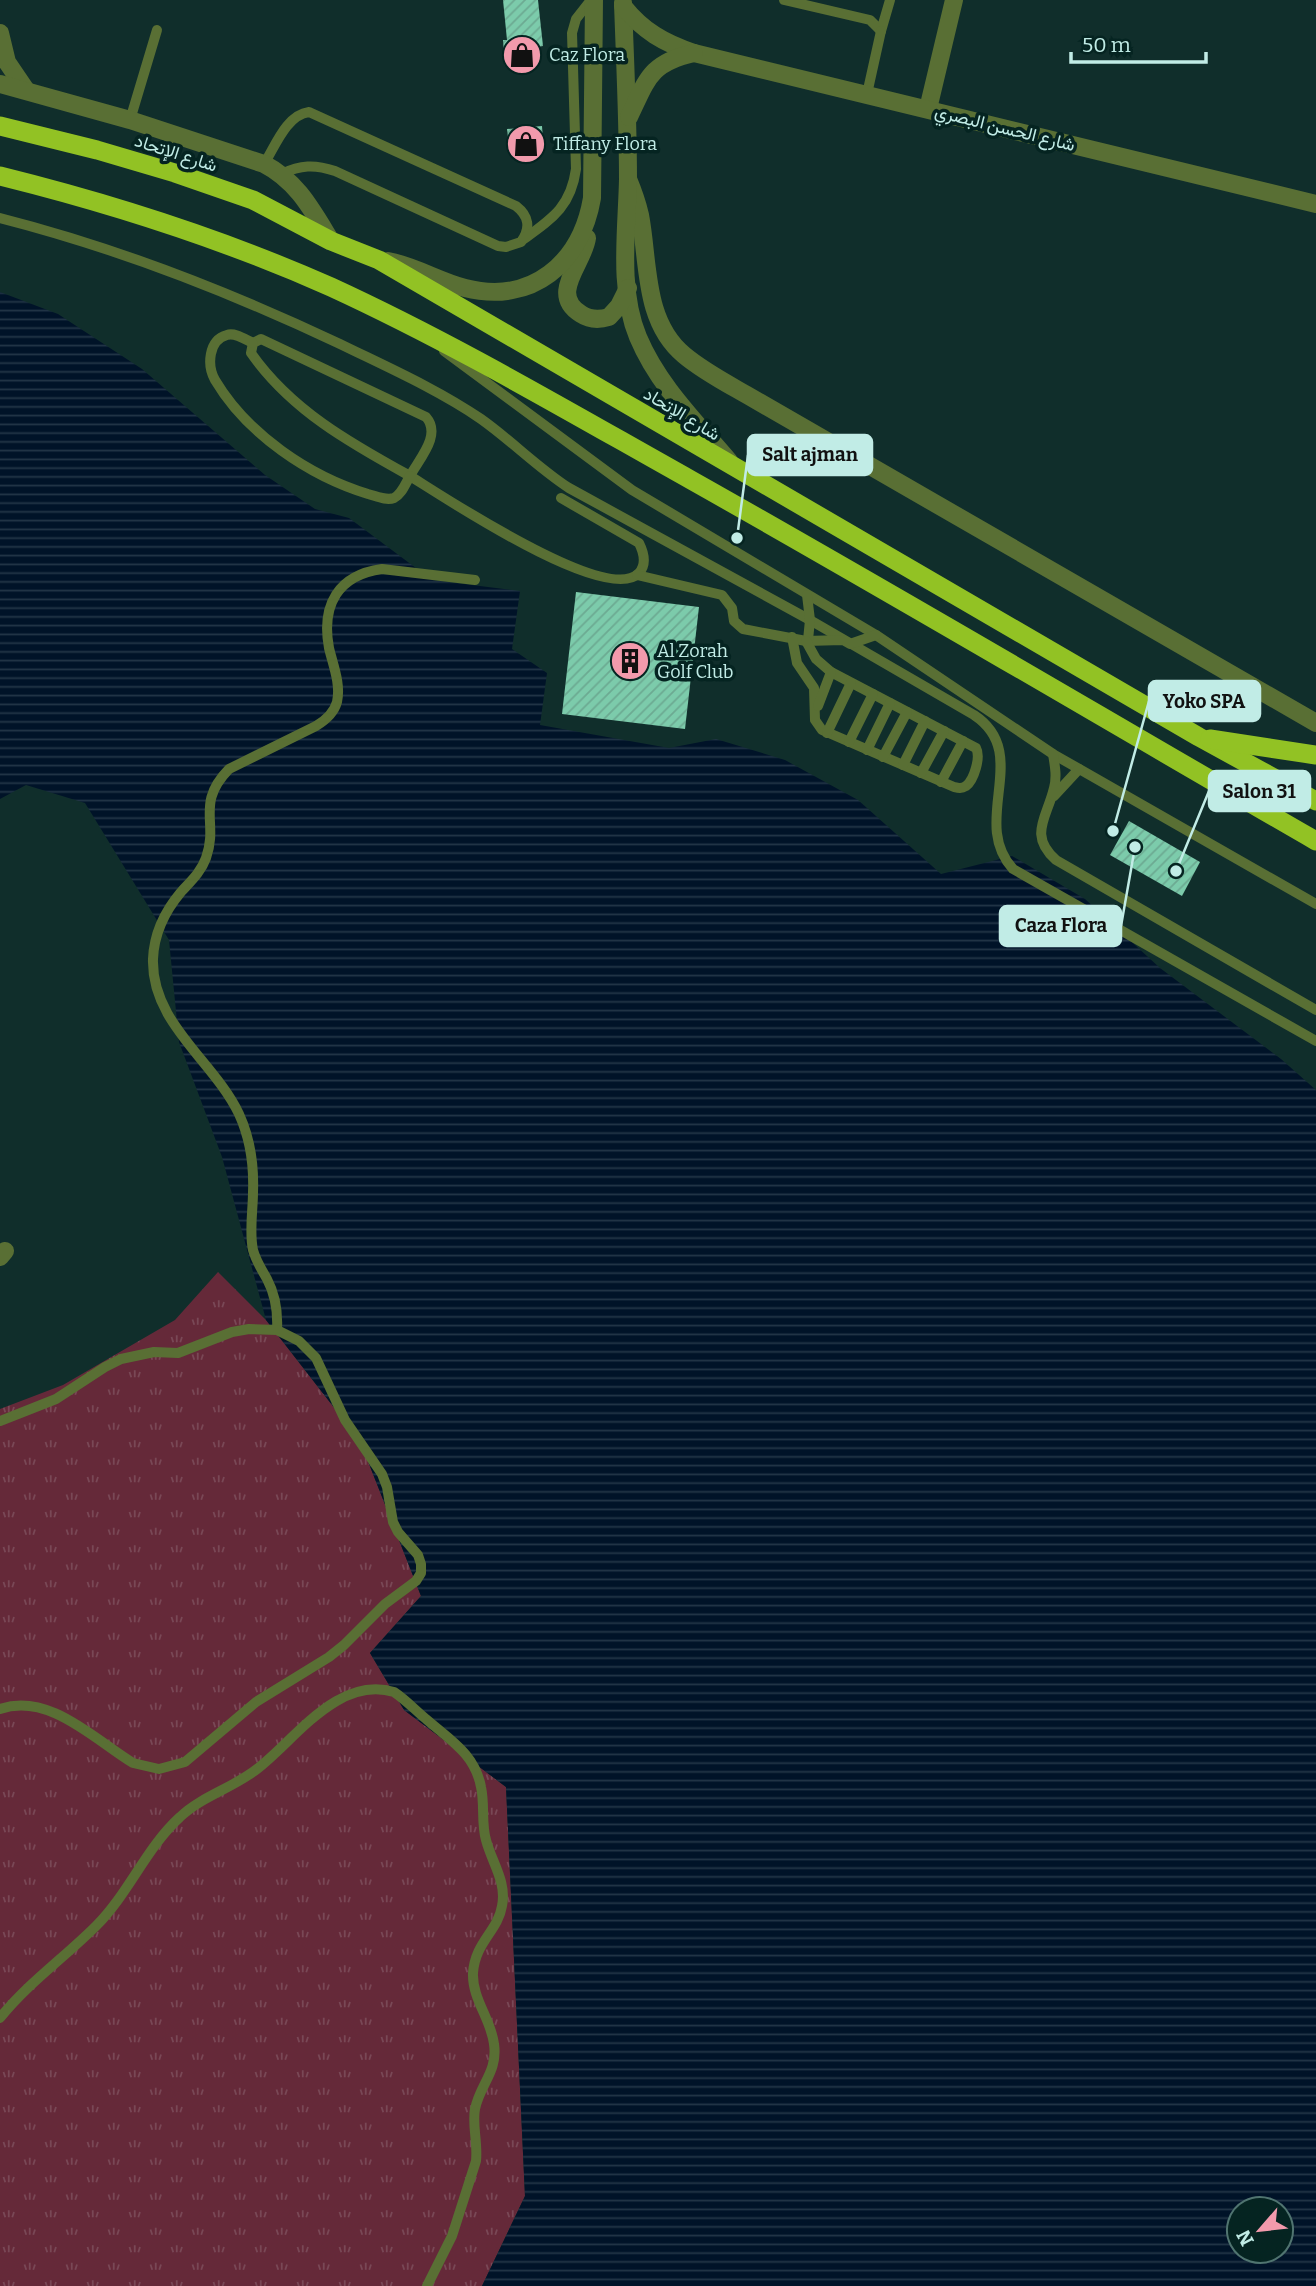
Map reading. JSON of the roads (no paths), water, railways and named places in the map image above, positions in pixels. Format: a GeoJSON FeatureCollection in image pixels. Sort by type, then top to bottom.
{"type":"FeatureCollection","features":[{"type":"Feature","properties":{"kind":"highway","name":"شارع الإتحاد"},"geometry":{"type":"LineString","coordinates":[[0,126],[97,150],[253,200],[331,242],[379,260],[738,471],[1199,737],[1316,801]]}},
{"type":"Feature","properties":{"kind":"highway"},"geometry":{"type":"LineString","coordinates":[[0,176],[93,200],[221,244],[330,287],[414,328],[500,373],[776,528],[1316,841]]}},
{"type":"Feature","properties":{"kind":"highway"},"geometry":{"type":"LineString","coordinates":[[1199,737],[1316,755]]}},
{"type":"Feature","properties":{"kind":"street"},"geometry":{"type":"LineString","coordinates":[[593,0],[592,198],[586,228],[586,247],[568,286],[572,306],[589,318],[609,317],[619,306],[628,288]]}},
{"type":"Feature","properties":{"kind":"street"},"geometry":{"type":"LineString","coordinates":[[928,109],[954,0]]}},
{"type":"Feature","properties":{"kind":"street"},"geometry":{"type":"LineString","coordinates":[[623,3],[628,119],[628,288],[631,312],[647,356],[673,396],[738,471]]}},
{"type":"Feature","properties":{"kind":"street","name":"شارع الحسن البصري"},"geometry":{"type":"LineString","coordinates":[[623,3],[633,19],[651,34],[694,53],[1316,204]]}},
{"type":"Feature","properties":{"kind":"street"},"geometry":{"type":"LineString","coordinates":[[0,33],[7,62],[26,90]]}},
{"type":"Feature","properties":{"kind":"street"},"geometry":{"type":"LineString","coordinates":[[628,119],[645,81],[658,67],[675,57],[694,53]]}},
{"type":"Feature","properties":{"kind":"street"},"geometry":{"type":"LineString","coordinates":[[0,84],[130,120],[264,164],[281,174],[302,194],[331,242]]}},
{"type":"Feature","properties":{"kind":"street"},"geometry":{"type":"LineString","coordinates":[[628,179],[640,217],[652,301],[663,330],[682,354],[747,396],[1316,723]]}},
{"type":"Feature","properties":{"kind":"street"},"geometry":{"type":"LineString","coordinates":[[379,260],[414,268],[466,288],[506,292],[524,287],[553,272],[571,253],[586,228]]}},
{"type":"Feature","properties":{"kind":"lane"},"geometry":{"type":"LineString","coordinates":[[281,174],[301,165],[327,168],[498,246],[506,247],[521,242],[561,210],[574,184],[576,169],[572,33],[576,19],[593,0]]}},
{"type":"Feature","properties":{"kind":"lane"},"geometry":{"type":"LineString","coordinates":[[784,0],[870,20],[881,31]]}},
{"type":"Feature","properties":{"kind":"lane"},"geometry":{"type":"LineString","coordinates":[[867,94],[890,0]]}},
{"type":"Feature","properties":{"kind":"lane"},"geometry":{"type":"LineString","coordinates":[[130,120],[157,30]]}},
{"type":"Feature","properties":{"kind":"lane"},"geometry":{"type":"LineString","coordinates":[[264,164],[295,117],[301,113],[316,114],[516,206],[527,218],[528,227],[521,242]]}},
{"type":"Feature","properties":{"kind":"lane"},"geometry":{"type":"LineString","coordinates":[[0,218],[74,239],[189,278],[240,298],[397,371],[481,420],[553,478],[579,494],[850,644]]}},
{"type":"Feature","properties":{"kind":"lane"},"geometry":{"type":"LineString","coordinates":[[414,328],[503,397],[632,490],[876,635],[1053,754],[1316,904]]}},
{"type":"Feature","properties":{"kind":"lane"},"geometry":{"type":"LineString","coordinates":[[233,334],[253,343],[266,340],[426,416],[430,421],[432,433],[401,492],[392,499],[362,492],[305,466],[255,428],[233,405],[215,380],[209,360],[212,349],[226,335],[233,334]]}},
{"type":"Feature","properties":{"kind":"lane"},"geometry":{"type":"LineString","coordinates":[[253,343],[251,353],[305,410],[357,447],[563,564],[614,579],[626,580],[637,575],[644,560],[639,544],[561,498]]}},
{"type":"Feature","properties":{"kind":"lane"},"geometry":{"type":"LineString","coordinates":[[277,1330],[273,1291],[254,1252],[251,1237],[253,1176],[247,1137],[241,1118],[222,1083],[178,1029],[162,1003],[153,967],[158,930],[171,905],[200,871],[206,857],[210,842],[211,795],[218,780],[229,769],[316,726],[334,710],[338,687],[329,645],[328,614],[341,587],[353,577],[382,569],[475,580]]}},
{"type":"Feature","properties":{"kind":"lane"},"geometry":{"type":"LineString","coordinates":[[637,575],[722,595],[728,601],[737,626],[807,641],[843,640],[974,715],[991,729],[996,737],[1002,760],[996,835],[1001,854],[1013,869],[1316,1041]]}},
{"type":"Feature","properties":{"kind":"lane"},"geometry":{"type":"LineString","coordinates":[[792,637],[797,663],[814,688],[814,715],[817,726],[827,733],[941,782],[958,788],[968,783],[979,755],[976,748],[831,672],[816,659],[807,641],[810,620],[807,595]]}},
{"type":"Feature","properties":{"kind":"lane"},"geometry":{"type":"LineString","coordinates":[[850,644],[876,635]]}},
{"type":"Feature","properties":{"kind":"lane"},"geometry":{"type":"LineString","coordinates":[[814,715],[831,672]]}},
{"type":"Feature","properties":{"kind":"lane"},"geometry":{"type":"LineString","coordinates":[[827,733],[851,683]]}},
{"type":"Feature","properties":{"kind":"lane"},"geometry":{"type":"LineString","coordinates":[[849,742],[873,694]]}},
{"type":"Feature","properties":{"kind":"lane"},"geometry":{"type":"LineString","coordinates":[[867,750],[890,703]]}},
{"type":"Feature","properties":{"kind":"lane"},"geometry":{"type":"LineString","coordinates":[[883,757],[907,712]]}},
{"type":"Feature","properties":{"kind":"lane"},"geometry":{"type":"LineString","coordinates":[[903,765],[926,722]]}},
{"type":"Feature","properties":{"kind":"lane"},"geometry":{"type":"LineString","coordinates":[[921,773],[944,731]]}},
{"type":"Feature","properties":{"kind":"lane"},"geometry":{"type":"LineString","coordinates":[[941,782],[963,741]]}},
{"type":"Feature","properties":{"kind":"lane"},"geometry":{"type":"LineString","coordinates":[[1053,754],[1055,787],[1040,838],[1046,851],[1056,860],[1316,1010]]}},
{"type":"Feature","properties":{"kind":"lane"},"geometry":{"type":"LineString","coordinates":[[1049,804],[1059,788],[1079,769]]}},
{"type":"Feature","properties":{"kind":"lane"},"geometry":{"type":"LineString","coordinates":[[0,1421],[56,1399],[105,1367],[121,1360],[154,1352],[178,1353],[232,1332],[249,1329],[277,1330],[299,1341],[316,1358],[345,1420],[382,1474],[393,1522],[418,1555],[421,1564],[421,1573],[416,1581],[385,1604],[345,1645],[256,1702],[195,1755],[172,1767],[146,1768],[133,1763],[53,1712],[22,1706],[0,1709]]}},
{"type":"Feature","properties":{"kind":"lane"},"geometry":{"type":"LineString","coordinates":[[0,2018],[32,1983],[118,1903],[165,1832],[180,1816],[256,1770],[307,1722],[327,1708],[360,1691],[382,1689],[394,1692],[462,1748],[471,1760],[481,1787],[484,1835],[502,1880],[504,1894],[496,1923],[477,1954],[473,1975],[477,1997],[492,2031],[495,2045],[491,2074],[474,2111],[478,2149],[476,2161],[452,2236],[427,2286]]}},
{"type":"Feature","properties":{"kind":"water"},"geometry":{"type":"Polygon","coordinates":[[[0,292],[58,314],[142,369],[265,475],[315,509],[349,518],[432,580],[520,591],[512,649],[547,673],[540,725],[669,748],[716,739],[785,760],[858,800],[941,874],[1012,856],[1085,899],[1160,968],[1281,1059],[1316,1090],[1316,2286],[482,2286],[525,2196],[506,1787],[404,1710],[370,1653],[421,1596],[360,1441],[266,1320],[222,1157],[179,1042],[169,940],[85,803],[26,785],[0,799],[0,292]]]}},
{"type":"Feature","properties":{"kind":"place","name":"Caz Flora"},"geometry":{"type":"Point","coordinates":[522,55]}},
{"type":"Feature","properties":{"kind":"place","name":"Tiffany Flora"},"geometry":{"type":"Point","coordinates":[526,144]}},
{"type":"Feature","properties":{"kind":"place","name":"Salt ajman"},"geometry":{"type":"Point","coordinates":[737,538]}},
{"type":"Feature","properties":{"kind":"place","name":"Al Zorah Golf Club"},"geometry":{"type":"Point","coordinates":[630,661]}},
{"type":"Feature","properties":{"kind":"place","name":"Yoko SPA"},"geometry":{"type":"Point","coordinates":[1113,831]}},
{"type":"Feature","properties":{"kind":"place","name":"Caza Flora"},"geometry":{"type":"Point","coordinates":[1135,847]}},
{"type":"Feature","properties":{"kind":"place","name":"Salon 31"},"geometry":{"type":"Point","coordinates":[1176,871]}}]}
